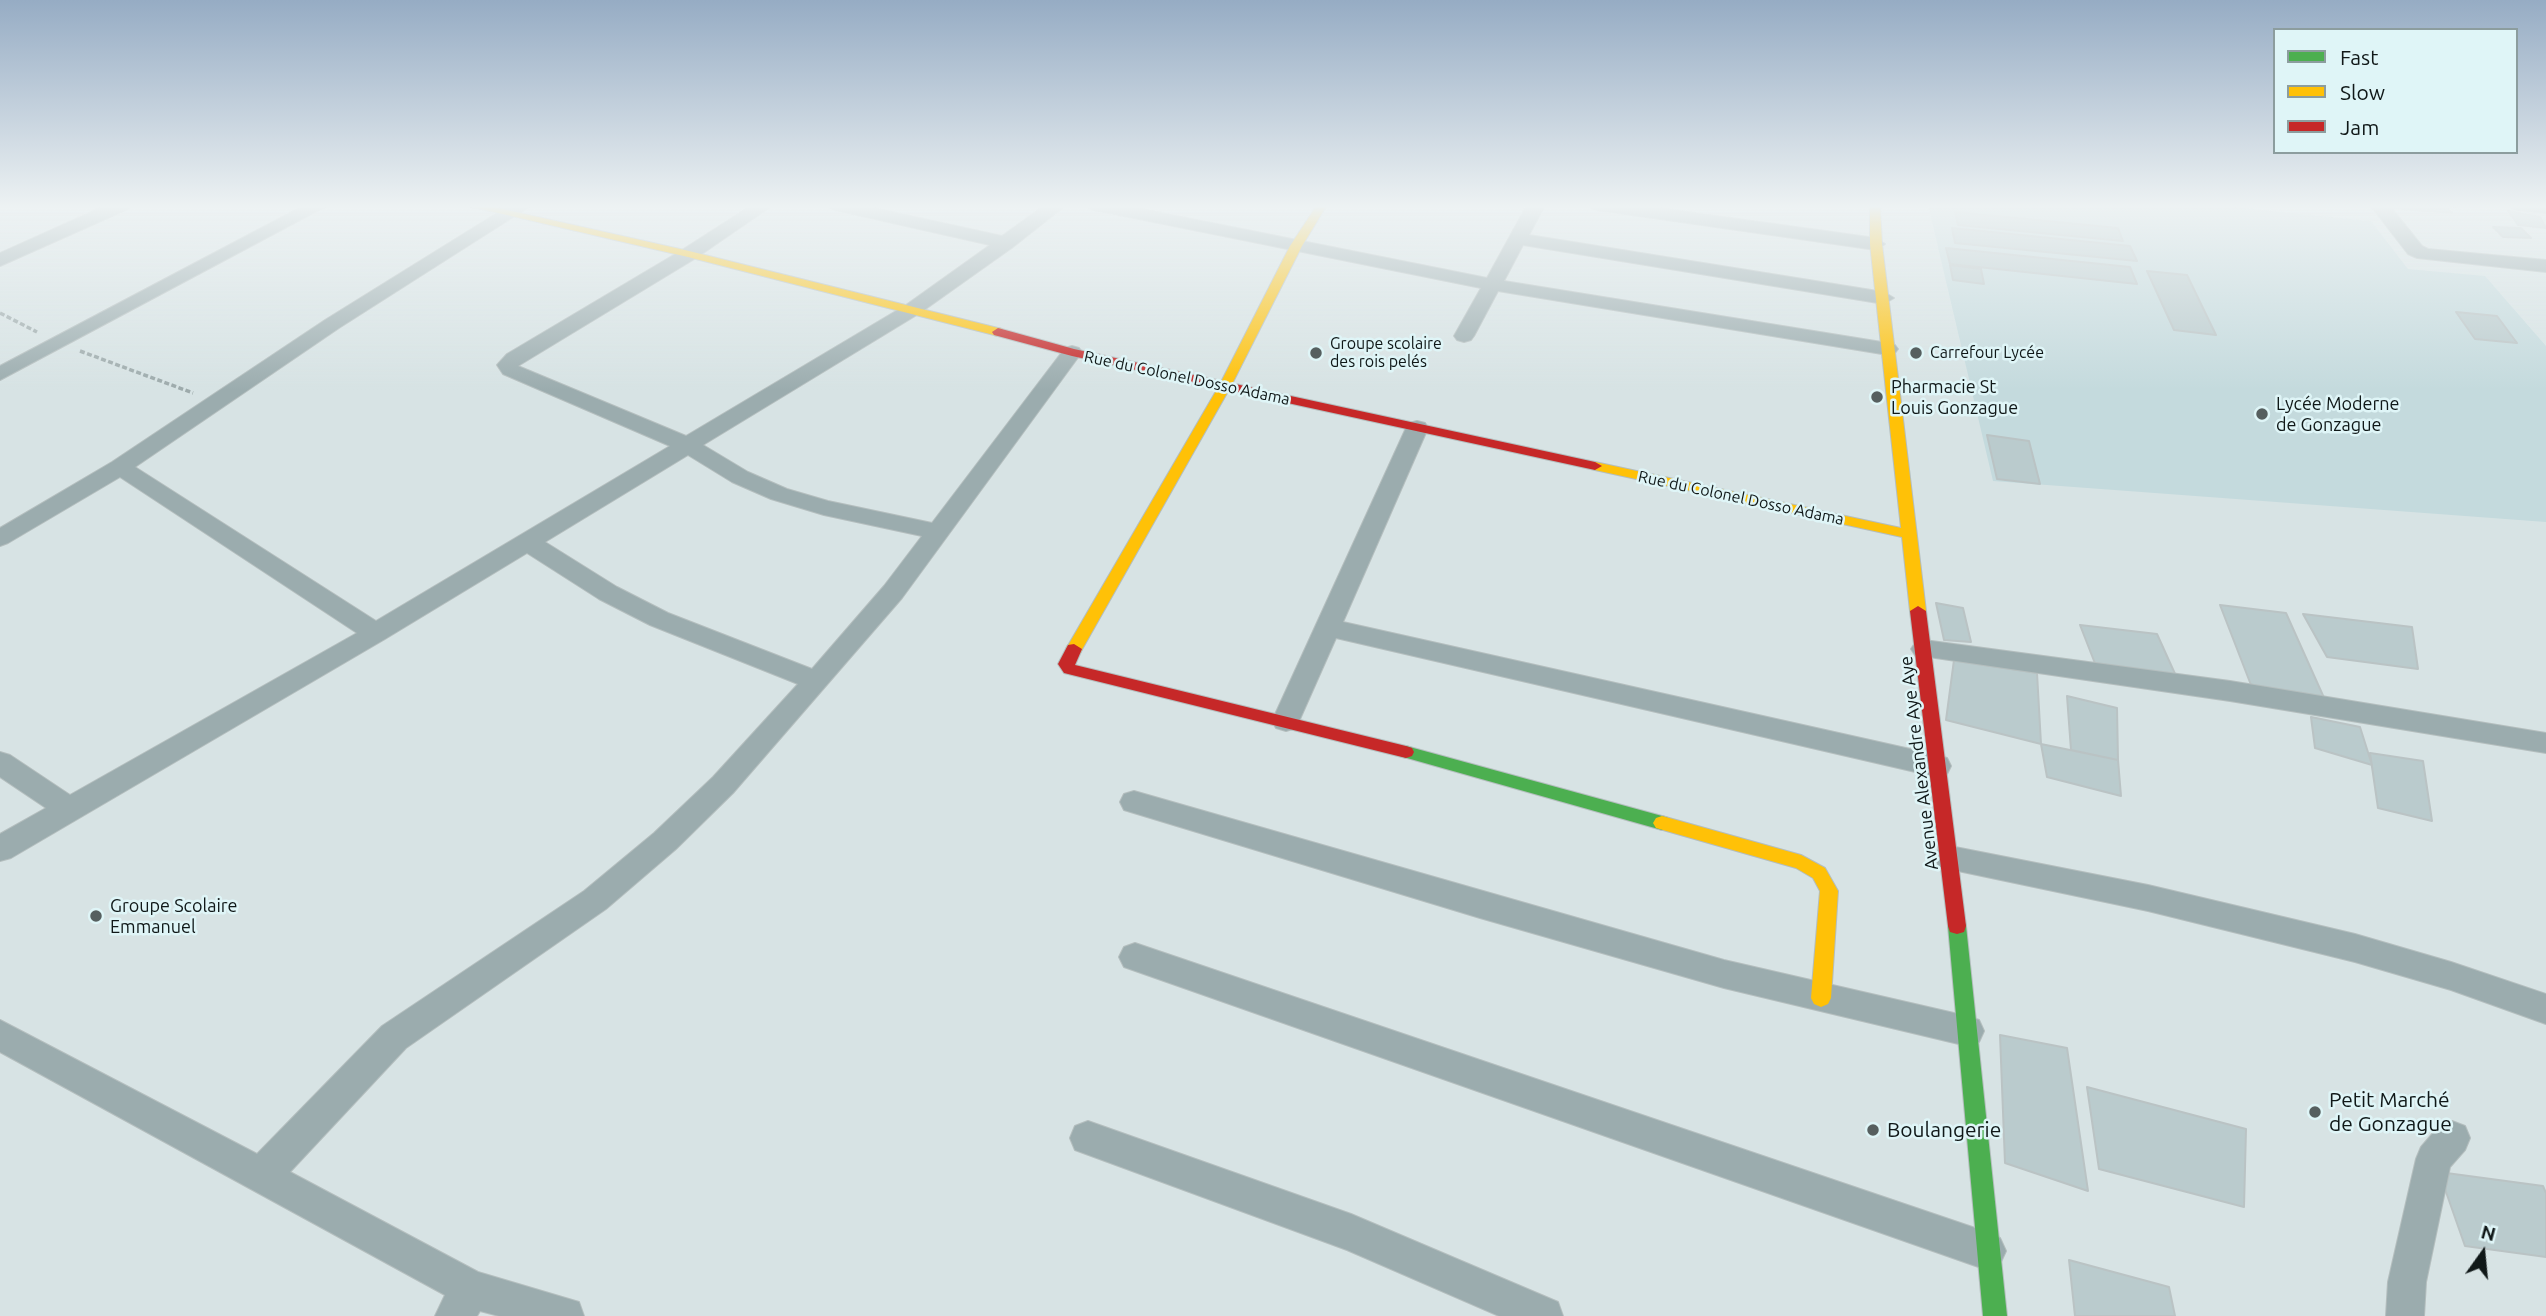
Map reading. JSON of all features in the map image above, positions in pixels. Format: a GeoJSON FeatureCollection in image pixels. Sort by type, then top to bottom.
{"type":"FeatureCollection","features":[{"type":"Feature","properties":{"kind":"street"},"geometry":{"type":"LineString","coordinates":[[0,374],[203,266]]}},
{"type":"Feature","properties":{"kind":"street"},"geometry":{"type":"LineString","coordinates":[[0,538],[120,467],[332,324],[425,266]]}},
{"type":"Feature","properties":{"kind":"street"},"geometry":{"type":"LineString","coordinates":[[669,266],[507,365],[510,370],[687,445],[740,477],[779,494],[824,508],[937,532]]}},
{"type":"Feature","properties":{"kind":"street","name":"Rue du Colonel Dosso Adama"},"geometry":{"type":"LineString","coordinates":[[740,266],[1072,352],[1908,534]]}},
{"type":"Feature","properties":{"kind":"street"},"geometry":{"type":"LineString","coordinates":[[0,849],[376,633],[913,309],[974,266]]}},
{"type":"Feature","properties":{"kind":"street"},"geometry":{"type":"LineString","coordinates":[[1286,266],[1225,386],[1066,664],[1070,669],[1083,673],[1410,752],[1801,862],[1819,873],[1829,891],[1821,998]]}},
{"type":"Feature","properties":{"kind":"street"},"geometry":{"type":"LineString","coordinates":[[1400,266],[1490,284],[1888,349]]}},
{"type":"Feature","properties":{"kind":"street"},"geometry":{"type":"LineString","coordinates":[[1464,336],[1502,266]]}},
{"type":"Feature","properties":{"kind":"street"},"geometry":{"type":"LineString","coordinates":[[1689,266],[1884,298]]}},
{"type":"Feature","properties":{"kind":"street","name":"Avenue Alexandre Aye Aye"},"geometry":{"type":"LineString","coordinates":[[1879,266],[1908,534],[1950,858],[1995,1316]]}},
{"type":"Feature","properties":{"kind":"street"},"geometry":{"type":"LineString","coordinates":[[261,1176],[394,1037],[596,900],[665,841],[723,785],[817,681],[892,592],[1072,352]]}},
{"type":"Feature","properties":{"kind":"street"},"geometry":{"type":"LineString","coordinates":[[1286,721],[1417,428]]}},
{"type":"Feature","properties":{"kind":"street"},"geometry":{"type":"LineString","coordinates":[[120,467],[376,633]]}},
{"type":"Feature","properties":{"kind":"street"},"geometry":{"type":"LineString","coordinates":[[527,542],[608,593],[659,619],[817,681]]}},
{"type":"Feature","properties":{"kind":"street"},"geometry":{"type":"LineString","coordinates":[[1328,627],[1937,766]]}},
{"type":"Feature","properties":{"kind":"street"},"geometry":{"type":"LineString","coordinates":[[1924,649],[2230,691],[2546,743]]}},
{"type":"Feature","properties":{"kind":"street"},"geometry":{"type":"LineString","coordinates":[[0,763],[69,809]]}},
{"type":"Feature","properties":{"kind":"street"},"geometry":{"type":"LineString","coordinates":[[1134,802],[1505,913],[1724,975],[1967,1031]]}},
{"type":"Feature","properties":{"kind":"street"},"geometry":{"type":"LineString","coordinates":[[1950,858],[2148,898],[2355,948],[2451,976],[2546,1009]]}},
{"type":"Feature","properties":{"kind":"street"},"geometry":{"type":"LineString","coordinates":[[1135,957],[1987,1251]]}},
{"type":"Feature","properties":{"kind":"street"},"geometry":{"type":"LineString","coordinates":[[0,1035],[261,1176],[463,1303],[565,1316]]}},
{"type":"Feature","properties":{"kind":"street"},"geometry":{"type":"LineString","coordinates":[[1088,1138],[1351,1233],[1544,1316]]}},
{"type":"Feature","properties":{"kind":"street"},"geometry":{"type":"LineString","coordinates":[[2405,1316],[2407,1282],[2434,1159],[2452,1138]]}},
{"type":"Feature","properties":{"kind":"path"},"geometry":{"type":"LineString","coordinates":[[0,313],[58,343],[217,402]]}},
{"type":"Feature","properties":{"kind":"shaded area","name":"Lycée Moderne de Gonzague"},"geometry":{"type":"Polygon","coordinates":[[[1942,266],[2406,266],[2408,269],[2485,276],[2546,346],[2546,522],[1993,481],[1942,266]]]}},
{"type":"Feature","properties":{"kind":"building"},"geometry":{"type":"Polygon","coordinates":[[[1950,266],[1961,266],[1981,269],[1984,284],[1953,280],[1950,266]]]}},
{"type":"Feature","properties":{"kind":"building"},"geometry":{"type":"Polygon","coordinates":[[[1973,266],[2130,267],[2137,284],[1973,266]]]}},
{"type":"Feature","properties":{"kind":"building"},"geometry":{"type":"Polygon","coordinates":[[[2147,271],[2187,275],[2216,335],[2174,330],[2147,271]]]}},
{"type":"Feature","properties":{"kind":"building"},"geometry":{"type":"Polygon","coordinates":[[[2456,312],[2497,316],[2517,343],[2475,339],[2456,312]]]}},
{"type":"Feature","properties":{"kind":"building"},"geometry":{"type":"Polygon","coordinates":[[[1987,435],[2029,441],[2040,484],[1997,479],[1987,435]]]}},
{"type":"Feature","properties":{"kind":"building"},"geometry":{"type":"Polygon","coordinates":[[[1936,603],[1963,608],[1971,642],[1944,640],[1936,603]]]}},
{"type":"Feature","properties":{"kind":"building"},"geometry":{"type":"Polygon","coordinates":[[[2220,605],[2286,613],[2325,700],[2251,685],[2220,605]]]}},
{"type":"Feature","properties":{"kind":"building"},"geometry":{"type":"Polygon","coordinates":[[[2303,614],[2412,627],[2418,669],[2327,657],[2303,614]]]}},
{"type":"Feature","properties":{"kind":"building"},"geometry":{"type":"Polygon","coordinates":[[[2080,625],[2157,634],[2176,676],[2096,666],[2080,625]]]}},
{"type":"Feature","properties":{"kind":"building"},"geometry":{"type":"Polygon","coordinates":[[[1954,660],[2037,673],[2041,744],[1946,720],[1954,660]]]}},
{"type":"Feature","properties":{"kind":"building"},"geometry":{"type":"Polygon","coordinates":[[[2067,696],[2117,708],[2118,760],[2071,750],[2067,696]]]}},
{"type":"Feature","properties":{"kind":"building"},"geometry":{"type":"Polygon","coordinates":[[[2311,717],[2360,727],[2372,765],[2315,748],[2311,717]]]}},
{"type":"Feature","properties":{"kind":"building"},"geometry":{"type":"Polygon","coordinates":[[[2041,744],[2118,760],[2121,796],[2047,777],[2041,744]]]}},
{"type":"Feature","properties":{"kind":"building"},"geometry":{"type":"Polygon","coordinates":[[[2370,753],[2423,761],[2432,821],[2378,808],[2370,753]]]}},
{"type":"Feature","properties":{"kind":"building"},"geometry":{"type":"Polygon","coordinates":[[[2000,1035],[2067,1048],[2088,1191],[2005,1163],[2000,1035]]]}},
{"type":"Feature","properties":{"kind":"building"},"geometry":{"type":"Polygon","coordinates":[[[2087,1087],[2246,1129],[2244,1207],[2099,1169],[2087,1087]]]}},
{"type":"Feature","properties":{"kind":"building"},"geometry":{"type":"Polygon","coordinates":[[[2439,1172],[2543,1186],[2546,1193],[2546,1257],[2465,1246],[2439,1172]]]}},
{"type":"Feature","properties":{"kind":"building"},"geometry":{"type":"Polygon","coordinates":[[[2069,1260],[2169,1287],[2175,1316],[2075,1316],[2069,1260]]]}},
{"type":"Feature","properties":{"kind":"traffic: fast"},"geometry":{"type":"LineString","coordinates":[[1406,752],[1662,823]]}},
{"type":"Feature","properties":{"kind":"traffic: fast"},"geometry":{"type":"LineString","coordinates":[[1957,926],[1995,1316]]}},
{"type":"Feature","properties":{"kind":"traffic: slow"},"geometry":{"type":"LineString","coordinates":[[738,266],[998,332]]}},
{"type":"Feature","properties":{"kind":"traffic: slow"},"geometry":{"type":"LineString","coordinates":[[1074,649],[1225,386],[1286,266]]}},
{"type":"Feature","properties":{"kind":"traffic: slow"},"geometry":{"type":"LineString","coordinates":[[1879,266],[1918,611]]}},
{"type":"Feature","properties":{"kind":"traffic: slow"},"geometry":{"type":"LineString","coordinates":[[1595,466],[1908,534]]}},
{"type":"Feature","properties":{"kind":"traffic: slow"},"geometry":{"type":"LineString","coordinates":[[1662,823],[1801,862],[1819,873],[1829,891],[1821,998]]}},
{"type":"Feature","properties":{"kind":"traffic: jam"},"geometry":{"type":"LineString","coordinates":[[998,332],[1072,352],[1595,466]]}},
{"type":"Feature","properties":{"kind":"traffic: jam"},"geometry":{"type":"LineString","coordinates":[[1918,611],[1957,926]]}},
{"type":"Feature","properties":{"kind":"traffic: jam"},"geometry":{"type":"LineString","coordinates":[[1074,649],[1066,664],[1070,669],[1406,752]]}},
{"type":"Feature","properties":{"kind":"place","name":"Groupe scolaire des rois pelés"},"geometry":{"type":"Point","coordinates":[1316,353]}},
{"type":"Feature","properties":{"kind":"place","name":"Carrefour Lycée"},"geometry":{"type":"Point","coordinates":[1916,353]}},
{"type":"Feature","properties":{"kind":"place","name":"Pharmacie St Louis Gonzague"},"geometry":{"type":"Point","coordinates":[1877,397]}},
{"type":"Feature","properties":{"kind":"place","name":"Lycée Moderne de Gonzague"},"geometry":{"type":"Point","coordinates":[2262,414]}},
{"type":"Feature","properties":{"kind":"place","name":"Groupe Scolaire Emmanuel"},"geometry":{"type":"Point","coordinates":[96,916]}},
{"type":"Feature","properties":{"kind":"place","name":"Petit Marché de Gonzague"},"geometry":{"type":"Point","coordinates":[2315,1112]}},
{"type":"Feature","properties":{"kind":"place","name":"Boulangerie"},"geometry":{"type":"Point","coordinates":[1873,1130]}}]}
